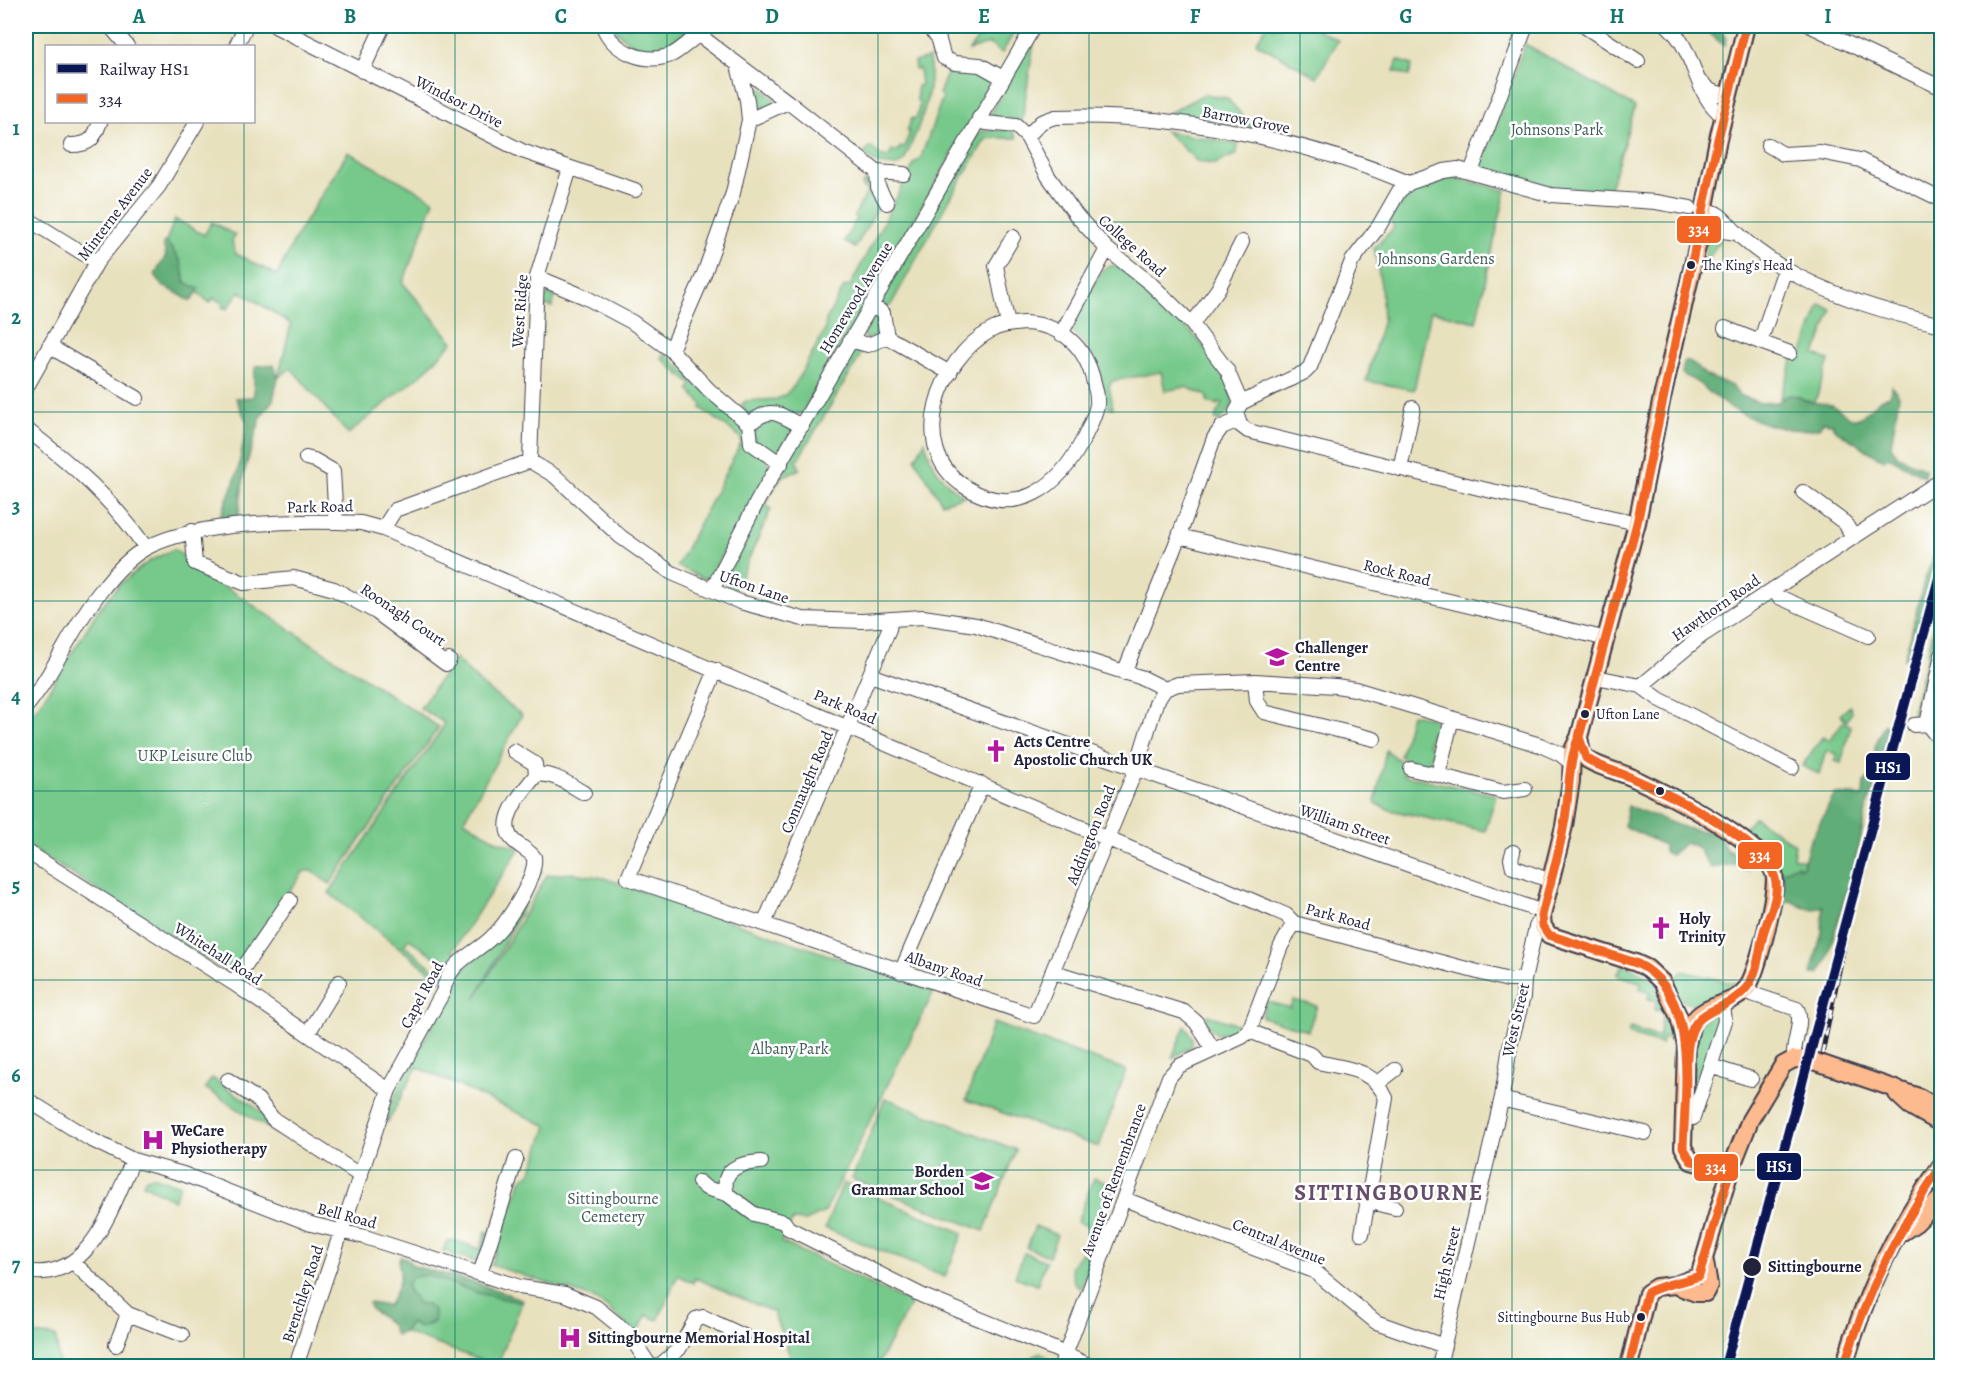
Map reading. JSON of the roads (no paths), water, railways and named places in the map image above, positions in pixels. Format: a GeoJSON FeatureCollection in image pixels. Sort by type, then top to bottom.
{"type":"FeatureCollection","features":[{"type":"Feature","properties":{"kind":"main road"},"geometry":{"type":"LineString","coordinates":[[1716,1007],[1686,1005],[1667,990],[1647,968],[1542,939],[1542,914],[1571,781],[1570,762],[1607,639],[1637,523],[1661,402],[1701,228],[1697,209],[1746,26]]}},
{"type":"Feature","properties":{"kind":"main road"},"geometry":{"type":"LineString","coordinates":[[1579,737],[1583,756],[1596,765],[1649,786],[1708,818],[1740,838],[1769,864],[1774,874],[1776,890],[1749,984],[1743,991],[1693,1023],[1686,1044]]}},
{"type":"Feature","properties":{"kind":"main road"},"geometry":{"type":"LineString","coordinates":[[1571,781],[1578,771],[1596,765]]}},
{"type":"Feature","properties":{"kind":"main road"},"geometry":{"type":"LineString","coordinates":[[1667,990],[1679,1017],[1686,1044],[1683,1147],[1692,1161],[1730,1171]]}},
{"type":"Feature","properties":{"kind":"main road"},"geometry":{"type":"LineString","coordinates":[[1629,1366],[1647,1293],[1656,1287],[1696,1279],[1723,1200],[1730,1171],[1750,1120],[1783,1065],[1794,1059],[1811,1060],[1892,1090],[1919,1097],[1941,1110]]}},
{"type":"Feature","properties":{"kind":"main road"},"geometry":{"type":"LineString","coordinates":[[1892,1090],[1910,1106],[1941,1124]]}},
{"type":"Feature","properties":{"kind":"main road"},"geometry":{"type":"LineString","coordinates":[[1844,1366],[1869,1289],[1907,1215],[1941,1164]]}},
{"type":"Feature","properties":{"kind":"main road"},"geometry":{"type":"LineString","coordinates":[[1710,1167],[1723,1200]]}},
{"type":"Feature","properties":{"kind":"main road"},"geometry":{"type":"LineString","coordinates":[[1898,1235],[1916,1223],[1941,1197]]}},
{"type":"Feature","properties":{"kind":"street"},"geometry":{"type":"LineString","coordinates":[[110,26],[126,45]]}},
{"type":"Feature","properties":{"kind":"street"},"geometry":{"type":"LineString","coordinates":[[236,45],[246,26]]}},
{"type":"Feature","properties":{"kind":"street","name":"Windsor Drive"},"geometry":{"type":"LineString","coordinates":[[275,26],[472,128],[522,151],[634,190]]}},
{"type":"Feature","properties":{"kind":"street"},"geometry":{"type":"LineString","coordinates":[[362,71],[383,26]]}},
{"type":"Feature","properties":{"kind":"street"},"geometry":{"type":"LineString","coordinates":[[603,26],[616,45],[643,58],[673,54],[699,34]]}},
{"type":"Feature","properties":{"kind":"street"},"geometry":{"type":"LineString","coordinates":[[687,26],[877,172],[904,174]]}},
{"type":"Feature","properties":{"kind":"street"},"geometry":{"type":"LineString","coordinates":[[927,26],[938,37],[944,58],[955,63],[980,65],[1003,78]]}},
{"type":"Feature","properties":{"kind":"street","name":"Homewood Avenue"},"geometry":{"type":"LineString","coordinates":[[712,590],[758,500],[1034,26]]}},
{"type":"Feature","properties":{"kind":"street"},"geometry":{"type":"LineString","coordinates":[[1465,171],[1526,26]]}},
{"type":"Feature","properties":{"kind":"street"},"geometry":{"type":"LineString","coordinates":[[1584,26],[1638,61]]}},
{"type":"Feature","properties":{"kind":"street"},"geometry":{"type":"LineString","coordinates":[[1668,26],[1688,51],[1704,97],[1723,117]]}},
{"type":"Feature","properties":{"kind":"street"},"geometry":{"type":"LineString","coordinates":[[1811,26],[1941,88]]}},
{"type":"Feature","properties":{"kind":"street"},"geometry":{"type":"LineString","coordinates":[[671,350],[704,274],[733,193],[749,120],[747,100],[738,66]]}},
{"type":"Feature","properties":{"kind":"street"},"geometry":{"type":"LineString","coordinates":[[1700,82],[1712,91],[1728,96]]}},
{"type":"Feature","properties":{"kind":"street"},"geometry":{"type":"LineString","coordinates":[[749,120],[788,102]]}},
{"type":"Feature","properties":{"kind":"street","name":"Barrow Grove"},"geometry":{"type":"LineString","coordinates":[[1028,137],[1041,122],[1055,117],[1142,120],[1259,138],[1357,162],[1409,183]]}},
{"type":"Feature","properties":{"kind":"street"},"geometry":{"type":"LineString","coordinates":[[979,118],[986,123],[1016,126],[1028,137]]}},
{"type":"Feature","properties":{"kind":"street"},"geometry":{"type":"LineString","coordinates":[[71,145],[85,145],[93,140],[100,123]]}},
{"type":"Feature","properties":{"kind":"street","name":"Minterne Avenue"},"geometry":{"type":"LineString","coordinates":[[26,388],[97,261],[159,186],[195,123]]}},
{"type":"Feature","properties":{"kind":"street","name":"College Road"},"geometry":{"type":"LineString","coordinates":[[1028,137],[1062,198],[1107,249],[1151,284],[1192,324],[1227,370],[1241,403]]}},
{"type":"Feature","properties":{"kind":"street"},"geometry":{"type":"LineString","coordinates":[[1768,145],[1783,154],[1820,152],[1860,160],[1941,200]]}},
{"type":"Feature","properties":{"kind":"street","name":"West Ridge"},"geometry":{"type":"LineString","coordinates":[[530,461],[537,277],[570,168]]}},
{"type":"Feature","properties":{"kind":"street"},"geometry":{"type":"LineString","coordinates":[[1637,523],[1400,469],[1248,431],[1238,420],[1236,412],[1241,403],[1305,372],[1310,367],[1352,261],[1379,225],[1399,191],[1409,183],[1444,171],[1465,171],[1551,195],[1656,202],[1716,212],[1726,219],[1737,233],[1785,269],[1861,304],[1941,325]]}},
{"type":"Feature","properties":{"kind":"street"},"geometry":{"type":"LineString","coordinates":[[877,172],[878,187],[887,203]]}},
{"type":"Feature","properties":{"kind":"street"},"geometry":{"type":"LineString","coordinates":[[26,218],[97,261]]}},
{"type":"Feature","properties":{"kind":"street"},"geometry":{"type":"LineString","coordinates":[[1701,228],[1737,233]]}},
{"type":"Feature","properties":{"kind":"street"},"geometry":{"type":"LineString","coordinates":[[1008,325],[996,266],[1013,237]]}},
{"type":"Feature","properties":{"kind":"street"},"geometry":{"type":"LineString","coordinates":[[1192,324],[1218,289],[1242,242]]}},
{"type":"Feature","properties":{"kind":"street"},"geometry":{"type":"LineString","coordinates":[[1061,334],[1107,249]]}},
{"type":"Feature","properties":{"kind":"street"},"geometry":{"type":"LineString","coordinates":[[1760,342],[1785,269]]}},
{"type":"Feature","properties":{"kind":"street"},"geometry":{"type":"LineString","coordinates":[[537,277],[607,308],[671,350],[709,390],[749,424],[751,443],[781,464]]}},
{"type":"Feature","properties":{"kind":"street"},"geometry":{"type":"LineString","coordinates":[[871,305],[882,313],[887,337],[950,373]]}},
{"type":"Feature","properties":{"kind":"street"},"geometry":{"type":"LineString","coordinates":[[1036,323],[1061,334],[1083,353],[1092,368],[1098,392],[1097,404],[1087,431],[1066,469],[1044,490],[1034,495],[1011,499],[992,499],[966,487],[947,470],[932,437],[932,421],[935,405],[950,373],[978,338],[992,329],[1008,325],[1036,323]]}},
{"type":"Feature","properties":{"kind":"street"},"geometry":{"type":"LineString","coordinates":[[1725,328],[1790,353]]}},
{"type":"Feature","properties":{"kind":"street"},"geometry":{"type":"LineString","coordinates":[[850,340],[868,345],[887,337]]}},
{"type":"Feature","properties":{"kind":"street"},"geometry":{"type":"LineString","coordinates":[[49,346],[137,398]]}},
{"type":"Feature","properties":{"kind":"street"},"geometry":{"type":"LineString","coordinates":[[1400,469],[1413,408]]}},
{"type":"Feature","properties":{"kind":"street"},"geometry":{"type":"LineString","coordinates":[[749,424],[759,415],[775,412],[802,426]]}},
{"type":"Feature","properties":{"kind":"street"},"geometry":{"type":"LineString","coordinates":[[1124,673],[1179,536],[1214,438],[1222,427],[1238,420]]}},
{"type":"Feature","properties":{"kind":"street"},"geometry":{"type":"LineString","coordinates":[[26,429],[89,479],[126,519],[146,548]]}},
{"type":"Feature","properties":{"kind":"street"},"geometry":{"type":"LineString","coordinates":[[306,458],[333,471],[336,522]]}},
{"type":"Feature","properties":{"kind":"street"},"geometry":{"type":"LineString","coordinates":[[383,529],[396,510],[530,461]]}},
{"type":"Feature","properties":{"kind":"street","name":"Ufton Lane"},"geometry":{"type":"LineString","coordinates":[[530,461],[555,476],[621,537],[672,573],[749,605],[803,620],[923,617],[976,625],[1172,687],[1256,681],[1356,689],[1540,746],[1560,754],[1570,762]]}},
{"type":"Feature","properties":{"kind":"street","name":"Hawthorn Road"},"geometry":{"type":"LineString","coordinates":[[1641,686],[1701,636],[1941,480]]}},
{"type":"Feature","properties":{"kind":"street"},"geometry":{"type":"LineString","coordinates":[[1803,492],[1845,523],[1852,537]]}},
{"type":"Feature","properties":{"kind":"street","name":"Park Road"},"geometry":{"type":"LineString","coordinates":[[26,707],[99,593],[129,561],[146,548],[192,531],[336,522],[361,523],[383,529],[1108,837],[1286,915],[1294,923],[1508,980],[1524,980]]}},
{"type":"Feature","properties":{"kind":"street","name":"Roonagh Court"},"geometry":{"type":"LineString","coordinates":[[192,531],[195,563],[244,583],[294,578],[334,589],[376,612],[446,664],[449,660]]}},
{"type":"Feature","properties":{"kind":"street","name":"Rock Road"},"geometry":{"type":"LineString","coordinates":[[1179,536],[1607,639]]}},
{"type":"Feature","properties":{"kind":"street"},"geometry":{"type":"LineString","coordinates":[[1773,589],[1779,597],[1868,636]]}},
{"type":"Feature","properties":{"kind":"street","name":"Connaught Road"},"geometry":{"type":"LineString","coordinates":[[764,924],[870,675],[891,619]]}},
{"type":"Feature","properties":{"kind":"street"},"geometry":{"type":"LineString","coordinates":[[1941,655],[1921,724],[1941,737]]}},
{"type":"Feature","properties":{"kind":"street","name":"Albany Road"},"geometry":{"type":"LineString","coordinates":[[716,670],[628,878],[1034,1016],[1054,972]]}},
{"type":"Feature","properties":{"kind":"street","name":"William Street"},"geometry":{"type":"LineString","coordinates":[[870,675],[1542,914]]}},
{"type":"Feature","properties":{"kind":"street"},"geometry":{"type":"LineString","coordinates":[[1596,677],[1641,686],[1659,699],[1792,768]]}},
{"type":"Feature","properties":{"kind":"street"},"geometry":{"type":"LineString","coordinates":[[1256,681],[1257,701],[1264,711],[1289,720],[1374,739]]}},
{"type":"Feature","properties":{"kind":"street","name":"Addington Road"},"geometry":{"type":"LineString","coordinates":[[1054,972],[1136,769],[1156,703],[1172,687]]}},
{"type":"Feature","properties":{"kind":"street"},"geometry":{"type":"LineString","coordinates":[[1438,775],[1452,718]]}},
{"type":"Feature","properties":{"kind":"street"},"geometry":{"type":"LineString","coordinates":[[514,751],[535,764],[536,775],[544,774],[584,793]]}},
{"type":"Feature","properties":{"kind":"street"},"geometry":{"type":"LineString","coordinates":[[1411,769],[1503,792],[1525,789]]}},
{"type":"Feature","properties":{"kind":"street","name":"Capel Road"},"geometry":{"type":"LineString","coordinates":[[340,1231],[389,1090],[443,992],[447,977],[471,951],[489,941],[502,928],[534,873],[534,857],[512,839],[508,830],[508,818],[536,775]]}},
{"type":"Feature","properties":{"kind":"street"},"geometry":{"type":"LineString","coordinates":[[902,972],[982,784]]}},
{"type":"Feature","properties":{"kind":"street","name":"Whitehall Road"},"geometry":{"type":"LineString","coordinates":[[26,851],[233,983],[389,1090]]}},
{"type":"Feature","properties":{"kind":"street"},"geometry":{"type":"LineString","coordinates":[[1513,852],[1511,859],[1513,867],[1551,881]]}},
{"type":"Feature","properties":{"kind":"street"},"geometry":{"type":"LineString","coordinates":[[233,983],[290,900]]}},
{"type":"Feature","properties":{"kind":"street"},"geometry":{"type":"LineString","coordinates":[[1294,923],[1281,946],[1249,1031],[1312,1055],[1318,1062],[1373,1077],[1378,1083],[1386,1098],[1362,1234]]}},
{"type":"Feature","properties":{"kind":"street","name":"West Street"},"geometry":{"type":"LineString","coordinates":[[1502,1097],[1510,1046],[1523,997],[1524,980],[1542,939]]}},
{"type":"Feature","properties":{"kind":"street"},"geometry":{"type":"LineString","coordinates":[[1054,972],[1184,1012],[1196,1022],[1212,1049]]}},
{"type":"Feature","properties":{"kind":"street"},"geometry":{"type":"LineString","coordinates":[[308,1033],[339,982]]}},
{"type":"Feature","properties":{"kind":"street"},"geometry":{"type":"LineString","coordinates":[[1743,991],[1797,1009],[1800,1015],[1793,1044],[1794,1059]]}},
{"type":"Feature","properties":{"kind":"street"},"geometry":{"type":"LineString","coordinates":[[1693,1119],[1725,1021],[1716,1007]]}},
{"type":"Feature","properties":{"kind":"street","name":"Avenue of Remembrance"},"geometry":{"type":"LineString","coordinates":[[1063,1361],[1169,1077],[1179,1066],[1242,1037],[1249,1031]]}},
{"type":"Feature","properties":{"kind":"street"},"geometry":{"type":"LineString","coordinates":[[1710,1066],[1751,1079]]}},
{"type":"Feature","properties":{"kind":"street"},"geometry":{"type":"LineString","coordinates":[[1378,1083],[1395,1070]]}},
{"type":"Feature","properties":{"kind":"street"},"geometry":{"type":"LineString","coordinates":[[228,1080],[258,1100],[273,1119],[297,1142],[361,1176]]}},
{"type":"Feature","properties":{"kind":"street"},"geometry":{"type":"LineString","coordinates":[[1502,1097],[1509,1101],[1645,1133]]}},
{"type":"Feature","properties":{"kind":"street","name":"High Street"},"geometry":{"type":"LineString","coordinates":[[1439,1366],[1502,1097]]}},
{"type":"Feature","properties":{"kind":"street","name":"Bell Road"},"geometry":{"type":"LineString","coordinates":[[26,1099],[88,1138],[133,1160],[183,1174],[311,1224],[520,1287],[565,1294],[596,1307],[628,1333],[650,1366]]}},
{"type":"Feature","properties":{"kind":"street"},"geometry":{"type":"LineString","coordinates":[[26,1272],[64,1269],[74,1263],[98,1234],[133,1160]]}},
{"type":"Feature","properties":{"kind":"street"},"geometry":{"type":"LineString","coordinates":[[480,1274],[516,1160]]}},
{"type":"Feature","properties":{"kind":"street"},"geometry":{"type":"LineString","coordinates":[[727,1194],[724,1184],[726,1174],[737,1165],[760,1162]]}},
{"type":"Feature","properties":{"kind":"street"},"geometry":{"type":"LineString","coordinates":[[699,1182],[706,1188],[727,1194],[754,1214],[784,1222],[788,1228],[923,1296],[1054,1349],[1063,1361],[1090,1366]]}},
{"type":"Feature","properties":{"kind":"street","name":"Central Avenue"},"geometry":{"type":"LineString","coordinates":[[1124,1198],[1314,1271],[1331,1282],[1359,1310],[1384,1326],[1444,1346]]}},
{"type":"Feature","properties":{"kind":"street"},"geometry":{"type":"LineString","coordinates":[[1366,1201],[1395,1208]]}},
{"type":"Feature","properties":{"kind":"street","name":"Brenchley Road"},"geometry":{"type":"LineString","coordinates":[[296,1366],[340,1231]]}},
{"type":"Feature","properties":{"kind":"street"},"geometry":{"type":"LineString","coordinates":[[74,1263],[128,1314],[182,1335]]}},
{"type":"Feature","properties":{"kind":"street"},"geometry":{"type":"LineString","coordinates":[[116,1345],[128,1314]]}},
{"type":"Feature","properties":{"kind":"street"},"geometry":{"type":"LineString","coordinates":[[659,1366],[679,1349],[696,1319],[702,1317],[744,1336]]}},
{"type":"Feature","properties":{"kind":"railway"},"geometry":{"type":"LineString","coordinates":[[1822,1054],[1846,937]]}},
{"type":"Feature","properties":{"kind":"rail line","name":"HS1"},"geometry":{"type":"LineString","coordinates":[[1725,1366],[1942,567]]}},
{"type":"Feature","properties":{"kind":"place","name":"The King's Head"},"geometry":{"type":"Point","coordinates":[1691,265]}},
{"type":"Feature","properties":{"kind":"place","name":"Challenger Centre"},"geometry":{"type":"Point","coordinates":[1277,657]}},
{"type":"Feature","properties":{"kind":"place","name":"Ufton Lane"},"geometry":{"type":"Point","coordinates":[1585,714]}},
{"type":"Feature","properties":{"kind":"place","name":"Acts Centre Apostolic Church UK"},"geometry":{"type":"Point","coordinates":[996,751]}},
{"type":"Feature","properties":{"kind":"place","name":"Holy Trinity"},"geometry":{"type":"Point","coordinates":[1661,928]}},
{"type":"Feature","properties":{"kind":"place","name":"WeCare Physiotherapy"},"geometry":{"type":"Point","coordinates":[153,1140]}},
{"type":"Feature","properties":{"kind":"place","name":"Borden Grammar School"},"geometry":{"type":"Point","coordinates":[982,1181]}},
{"type":"Feature","properties":{"kind":"place","name":"Sittingbourne"},"geometry":{"type":"Point","coordinates":[1752,1267]}},
{"type":"Feature","properties":{"kind":"place","name":"Sittingbourne Bus Hub"},"geometry":{"type":"Point","coordinates":[1641,1317]}},
{"type":"Feature","properties":{"kind":"place","name":"Sittingbourne Memorial Hospital"},"geometry":{"type":"Point","coordinates":[570,1338]}},
{"type":"Feature","properties":{"kind":"district","name":"SITTINGBOURNE"},"geometry":{"type":"Point","coordinates":[1389,1193]}},
{"type":"Feature","properties":{"kind":"park label","name":"Johnsons Park"},"geometry":{"type":"Point","coordinates":[1557,130]}},
{"type":"Feature","properties":{"kind":"park label","name":"Johnsons Gardens"},"geometry":{"type":"Point","coordinates":[1436,259]}},
{"type":"Feature","properties":{"kind":"park label","name":"UKP Leisure Club"},"geometry":{"type":"Point","coordinates":[195,756]}},
{"type":"Feature","properties":{"kind":"park label","name":"Albany Park"},"geometry":{"type":"Point","coordinates":[790,1049]}},
{"type":"Feature","properties":{"kind":"park label","name":"Sittingbourne Cemetery"},"geometry":{"type":"Point","coordinates":[613,1208]}}]}
